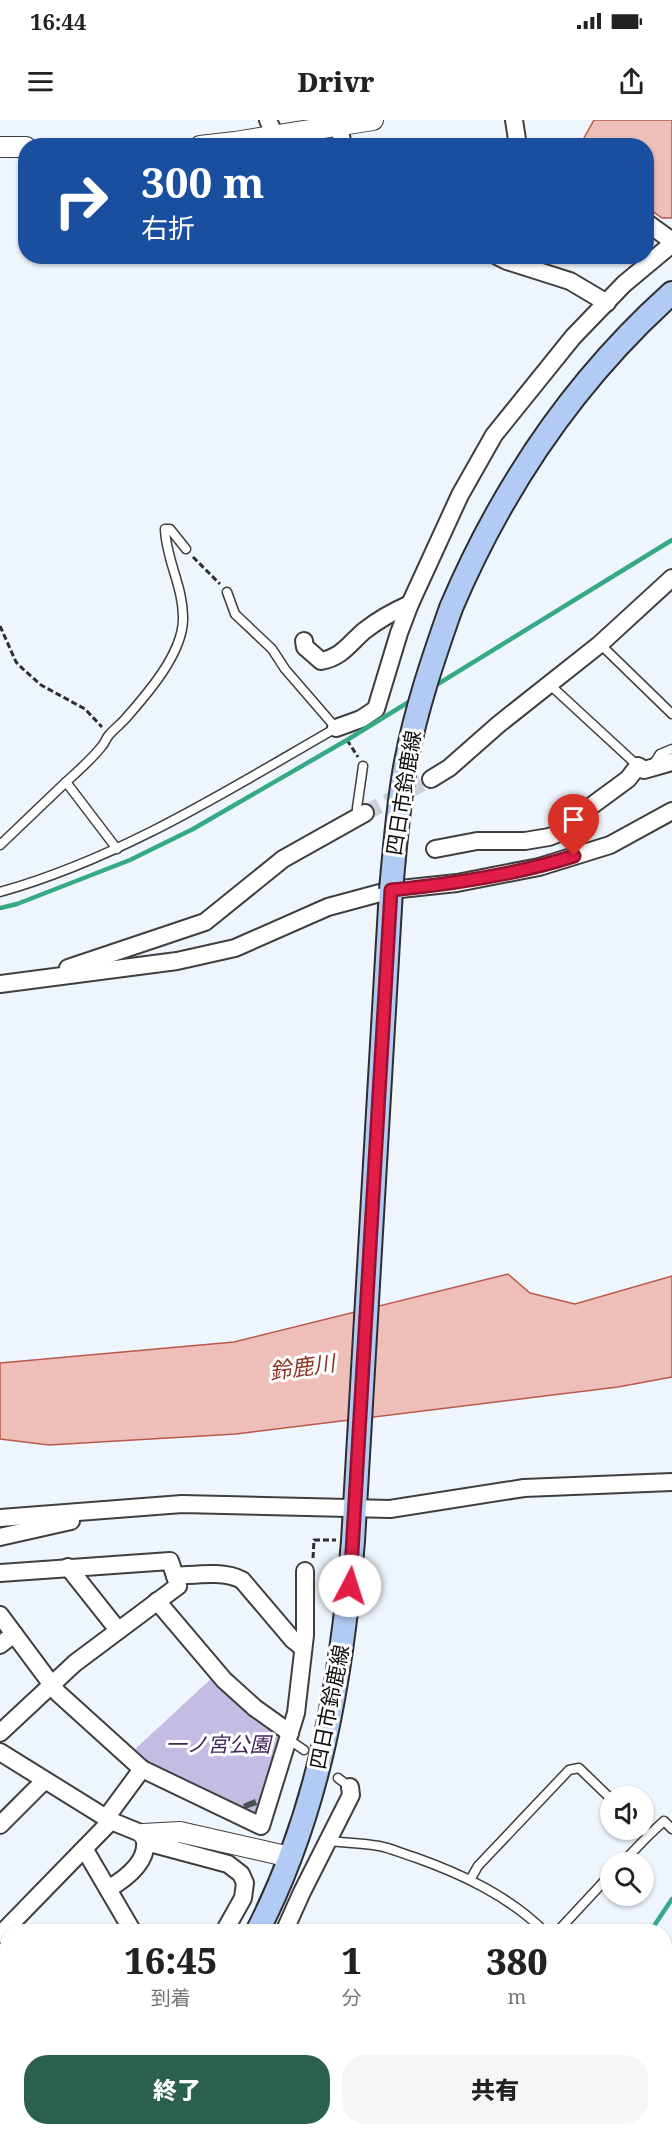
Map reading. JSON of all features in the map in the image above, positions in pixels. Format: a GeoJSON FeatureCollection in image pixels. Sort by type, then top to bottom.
{"type":"FeatureCollection","features":[{"type":"Feature","properties":{"kind":"main road","name":"四日市鈴鹿線"},"geometry":{"type":"LineString","coordinates":[[261,1924],[301,1828],[322,1757],[344,1638],[353,1541],[377,1153],[388,915],[399,810],[413,730],[427,676],[451,608],[497,510],[528,459],[605,360],[672,293]]}},
{"type":"Feature","properties":{"kind":"street"},"geometry":{"type":"LineString","coordinates":[[232,138],[272,128],[341,136],[373,120]]}},
{"type":"Feature","properties":{"kind":"street"},"geometry":{"type":"LineString","coordinates":[[514,120],[517,138]]}},
{"type":"Feature","properties":{"kind":"street"},"geometry":{"type":"LineString","coordinates":[[0,147],[18,147]]}},
{"type":"Feature","properties":{"kind":"street"},"geometry":{"type":"LineString","coordinates":[[654,230],[671,247],[654,260]]}},
{"type":"Feature","properties":{"kind":"street"},"geometry":{"type":"LineString","coordinates":[[520,264],[570,281],[607,303]]}},
{"type":"Feature","properties":{"kind":"street"},"geometry":{"type":"LineString","coordinates":[[336,728],[361,719],[376,708],[410,604],[460,495],[494,435],[573,337],[624,284],[649,264]]}},
{"type":"Feature","properties":{"kind":"street"},"geometry":{"type":"LineString","coordinates":[[431,778],[449,768],[499,724],[600,644],[672,578]]}},
{"type":"Feature","properties":{"kind":"street"},"geometry":{"type":"LineString","coordinates":[[304,641],[305,647],[321,661],[334,658],[366,630],[410,604]]}},
{"type":"Feature","properties":{"kind":"street"},"geometry":{"type":"LineString","coordinates":[[435,849],[477,841],[525,841],[549,837],[564,831],[575,818],[644,767],[672,762]]}},
{"type":"Feature","properties":{"kind":"street"},"geometry":{"type":"LineString","coordinates":[[0,984],[177,961],[234,948],[328,907],[391,890],[457,883],[539,867],[609,845],[672,811]]}},
{"type":"Feature","properties":{"kind":"street"},"geometry":{"type":"LineString","coordinates":[[27,982],[205,922],[283,859],[361,815]]}},
{"type":"Feature","properties":{"kind":"street"},"geometry":{"type":"LineString","coordinates":[[0,1518],[182,1504],[355,1503],[390,1509],[524,1488],[672,1482]]}},
{"type":"Feature","properties":{"kind":"street"},"geometry":{"type":"LineString","coordinates":[[0,1537],[125,1510]]}},
{"type":"Feature","properties":{"kind":"street"},"geometry":{"type":"LineString","coordinates":[[0,1573],[170,1561],[178,1586],[75,1663],[0,1733]]}},
{"type":"Feature","properties":{"kind":"street"},"geometry":{"type":"LineString","coordinates":[[69,1567],[118,1630]]}},
{"type":"Feature","properties":{"kind":"street"},"geometry":{"type":"LineString","coordinates":[[0,1615],[58,1693],[142,1769],[261,1826],[296,1713],[305,1635],[305,1571]]}},
{"type":"Feature","properties":{"kind":"street"},"geometry":{"type":"LineString","coordinates":[[175,1576],[224,1575],[242,1580],[293,1640],[303,1648]]}},
{"type":"Feature","properties":{"kind":"street"},"geometry":{"type":"LineString","coordinates":[[157,1601],[224,1680],[289,1736]]}},
{"type":"Feature","properties":{"kind":"street"},"geometry":{"type":"LineString","coordinates":[[0,1645],[14,1634]]}},
{"type":"Feature","properties":{"kind":"street"},"geometry":{"type":"LineString","coordinates":[[0,1752],[44,1781],[144,1838],[228,1864],[241,1874],[245,1883],[243,1898],[228,1924]]}},
{"type":"Feature","properties":{"kind":"street"},"geometry":{"type":"LineString","coordinates":[[15,1924],[85,1850],[142,1769]]}},
{"type":"Feature","properties":{"kind":"street"},"geometry":{"type":"LineString","coordinates":[[0,1825],[44,1781]]}},
{"type":"Feature","properties":{"kind":"street"},"geometry":{"type":"LineString","coordinates":[[288,1924],[351,1795],[344,1782]]}},
{"type":"Feature","properties":{"kind":"street"},"geometry":{"type":"LineString","coordinates":[[144,1838],[180,1832],[290,1857]]}},
{"type":"Feature","properties":{"kind":"street"},"geometry":{"type":"LineString","coordinates":[[108,1889],[130,1875],[144,1853],[144,1838]]}},
{"type":"Feature","properties":{"kind":"street"},"geometry":{"type":"LineString","coordinates":[[85,1850],[128,1924]]}},
{"type":"Feature","properties":{"kind":"lane"},"geometry":{"type":"LineString","coordinates":[[0,845],[101,747],[164,669],[180,639],[183,619],[181,599],[165,544],[165,529],[170,529],[186,549]]}},
{"type":"Feature","properties":{"kind":"lane"},"geometry":{"type":"LineString","coordinates":[[0,892],[117,849],[163,827],[336,728],[285,669],[272,649],[235,614],[227,592]]}},
{"type":"Feature","properties":{"kind":"lane"},"geometry":{"type":"LineString","coordinates":[[600,644],[672,714]]}},
{"type":"Feature","properties":{"kind":"lane"},"geometry":{"type":"LineString","coordinates":[[549,684],[644,767],[660,754],[672,749]]}},
{"type":"Feature","properties":{"kind":"lane"},"geometry":{"type":"LineString","coordinates":[[361,815],[357,808],[363,766]]}},
{"type":"Feature","properties":{"kind":"lane"},"geometry":{"type":"LineString","coordinates":[[66,782],[117,849]]}},
{"type":"Feature","properties":{"kind":"lane"},"geometry":{"type":"LineString","coordinates":[[289,1736],[304,1750]]}},
{"type":"Feature","properties":{"kind":"lane"},"geometry":{"type":"LineString","coordinates":[[470,1880],[478,1866],[569,1770],[579,1767],[600,1788]]}},
{"type":"Feature","properties":{"kind":"lane"},"geometry":{"type":"LineString","coordinates":[[654,1827],[664,1821],[672,1829]]}},
{"type":"Feature","properties":{"kind":"lane"},"geometry":{"type":"LineString","coordinates":[[631,1852],[640,1840]]}},
{"type":"Feature","properties":{"kind":"lane"},"geometry":{"type":"LineString","coordinates":[[329,1841],[381,1846],[442,1867],[470,1880],[530,1917],[537,1924]]}},
{"type":"Feature","properties":{"kind":"lane"},"geometry":{"type":"LineString","coordinates":[[564,1924],[600,1886]]}},
{"type":"Feature","properties":{"kind":"path"},"geometry":{"type":"LineString","coordinates":[[186,549],[227,592]]}},
{"type":"Feature","properties":{"kind":"path"},"geometry":{"type":"LineString","coordinates":[[0,626],[16,662],[22,669],[41,685],[85,709],[109,735]]}},
{"type":"Feature","properties":{"kind":"path"},"geometry":{"type":"LineString","coordinates":[[336,728],[363,766]]}},
{"type":"Feature","properties":{"kind":"path"},"geometry":{"type":"LineString","coordinates":[[305,1571],[313,1570],[314,1540],[353,1541]]}},
{"type":"Feature","properties":{"kind":"green space","name":"一ノ宮公園"},"geometry":{"type":"Polygon","coordinates":[[[213,1677],[282,1734],[262,1810],[251,1815],[144,1763],[133,1751],[213,1677]]]}},
{"type":"Feature","properties":{"kind":"water"},"geometry":{"type":"Polygon","coordinates":[[[594,120],[672,120],[672,218],[662,218],[654,212],[654,138],[584,138],[594,120]]]}},
{"type":"Feature","properties":{"kind":"water","name":"鈴鹿川"},"geometry":{"type":"Polygon","coordinates":[[[508,1274],[530,1293],[575,1304],[672,1276],[672,1377],[618,1387],[236,1434],[49,1445],[0,1439],[0,1363],[234,1342],[508,1274]]]}},
{"type":"Feature","properties":{"kind":"building"},"geometry":{"type":"Polygon","coordinates":[[[255,1799],[257,1805],[245,1809],[243,1804],[255,1799]]]}},
{"type":"Feature","properties":{"kind":"tunnel"},"geometry":{"type":"LineString","coordinates":[[365,813],[431,779]]}},
{"type":"Feature","properties":{"kind":"railway"},"geometry":{"type":"LineString","coordinates":[[0,908],[17,904],[130,860],[193,829],[347,740],[672,540]]}},
{"type":"Feature","properties":{"kind":"railway"},"geometry":{"type":"LineString","coordinates":[[655,1924],[672,1899]]}},
{"type":"Feature","properties":{"kind":"route"},"geometry":{"type":"LineString","coordinates":[[350,1586],[391,890],[457,883],[539,867],[574,856]]}}]}
